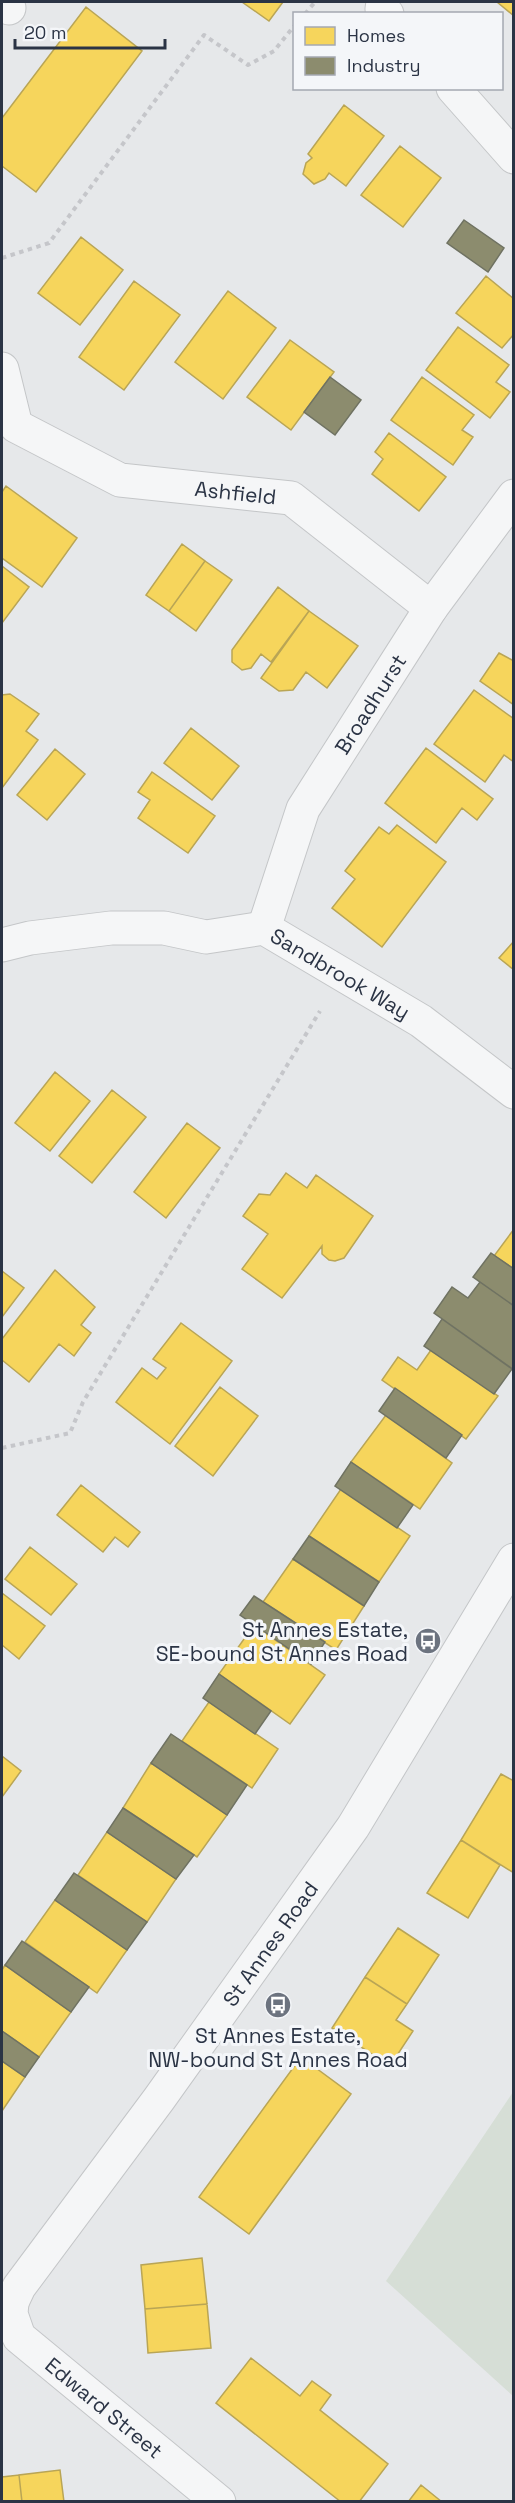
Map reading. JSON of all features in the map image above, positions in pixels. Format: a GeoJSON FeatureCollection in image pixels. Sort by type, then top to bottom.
{"type":"FeatureCollection","features":[{"type":"Feature","properties":{"kind":"street"},"geometry":{"type":"LineString","coordinates":[[455,90],[513,157]]}},
{"type":"Feature","properties":{"kind":"street","name":"Ashfield"},"geometry":{"type":"LineString","coordinates":[[2,369],[9,432],[120,480],[291,498],[430,608]]}},
{"type":"Feature","properties":{"kind":"street","name":"Broadhurst"},"geometry":{"type":"LineString","coordinates":[[264,928],[303,809],[430,608],[513,496]]}},
{"type":"Feature","properties":{"kind":"street","name":"Sandbrook Way"},"geometry":{"type":"LineString","coordinates":[[2,945],[111,928],[164,928],[206,937],[264,928],[421,1021],[513,1092]]}},
{"type":"Feature","properties":{"kind":"street","name":"St Annes Road"},"geometry":{"type":"LineString","coordinates":[[7,2307],[19,2287],[159,2099],[353,1827],[513,1560]]}},
{"type":"Feature","properties":{"kind":"street","name":"Edward Street"},"geometry":{"type":"LineString","coordinates":[[7,2307],[19,2337],[219,2502]]}},
{"type":"Feature","properties":{"kind":"path"},"geometry":{"type":"LineString","coordinates":[[2,258],[49,243],[204,35],[248,65],[274,51],[293,27]]}},
{"type":"Feature","properties":{"kind":"path"},"geometry":{"type":"LineString","coordinates":[[2,1448],[70,1433],[83,1402],[342,974]]}},
{"type":"Feature","properties":{"kind":"shaded area"},"geometry":{"type":"Polygon","coordinates":[[[513,2092],[513,2396],[386,2281],[513,2092]]]}},
{"type":"Feature","properties":{"kind":"building: Homes"},"geometry":{"type":"Polygon","coordinates":[[[242,2],[283,2],[269,21],[242,2]]]}},
{"type":"Feature","properties":{"kind":"building: Homes"},"geometry":{"type":"Polygon","coordinates":[[[497,2],[514,2],[514,16],[497,2]]]}},
{"type":"Feature","properties":{"kind":"building: Homes"},"geometry":{"type":"Polygon","coordinates":[[[86,7],[142,51],[36,192],[2,166],[2,118],[86,7]]]}},
{"type":"Feature","properties":{"kind":"building: Homes"},"geometry":{"type":"Polygon","coordinates":[[[344,105],[384,136],[346,186],[329,173],[325,179],[314,184],[303,174],[306,163],[312,158],[308,154],[344,105]]]}},
{"type":"Feature","properties":{"kind":"building: Homes"},"geometry":{"type":"Polygon","coordinates":[[[400,146],[441,178],[403,227],[361,195],[400,146]]]}},
{"type":"Feature","properties":{"kind":"building: Homes"},"geometry":{"type":"Polygon","coordinates":[[[81,237],[123,270],[80,325],[38,293],[81,237]]]}},
{"type":"Feature","properties":{"kind":"building: Homes"},"geometry":{"type":"Polygon","coordinates":[[[486,276],[514,299],[514,334],[502,348],[456,313],[486,276]]]}},
{"type":"Feature","properties":{"kind":"building: Homes"},"geometry":{"type":"Polygon","coordinates":[[[134,281],[180,315],[124,390],[79,357],[134,281]]]}},
{"type":"Feature","properties":{"kind":"building: Homes"},"geometry":{"type":"Polygon","coordinates":[[[228,291],[276,328],[223,399],[175,362],[228,291]]]}},
{"type":"Feature","properties":{"kind":"building: Homes"},"geometry":{"type":"Polygon","coordinates":[[[458,327],[509,365],[496,382],[510,392],[490,418],[426,370],[458,327]]]}},
{"type":"Feature","properties":{"kind":"building: Homes"},"geometry":{"type":"Polygon","coordinates":[[[290,340],[334,372],[291,430],[247,397],[290,340]]]}},
{"type":"Feature","properties":{"kind":"building: Homes"},"geometry":{"type":"Polygon","coordinates":[[[422,377],[474,415],[462,430],[473,437],[453,465],[391,420],[422,377]]]}},
{"type":"Feature","properties":{"kind":"building: Homes"},"geometry":{"type":"Polygon","coordinates":[[[389,433],[446,477],[419,511],[372,474],[383,459],[375,452],[389,433]]]}},
{"type":"Feature","properties":{"kind":"building: Homes"},"geometry":{"type":"Polygon","coordinates":[[[6,486],[77,538],[42,587],[2,558],[2,492],[6,486]]]}},
{"type":"Feature","properties":{"kind":"building: Homes"},"geometry":{"type":"Polygon","coordinates":[[[182,544],[205,561],[169,611],[146,595],[182,544]]]}},
{"type":"Feature","properties":{"kind":"building: Homes"},"geometry":{"type":"Polygon","coordinates":[[[205,561],[232,580],[196,631],[169,611],[205,561]]]}},
{"type":"Feature","properties":{"kind":"building: Homes"},"geometry":{"type":"Polygon","coordinates":[[[2,566],[29,587],[2,623],[2,566]]]}},
{"type":"Feature","properties":{"kind":"building: Homes"},"geometry":{"type":"Polygon","coordinates":[[[278,587],[309,611],[271,662],[261,654],[251,668],[242,670],[232,662],[232,650],[278,587]]]}},
{"type":"Feature","properties":{"kind":"building: Homes"},"geometry":{"type":"Polygon","coordinates":[[[309,611],[358,646],[327,688],[306,672],[293,690],[279,691],[261,678],[309,611]]]}},
{"type":"Feature","properties":{"kind":"building: Homes"},"geometry":{"type":"Polygon","coordinates":[[[499,653],[514,661],[514,705],[480,681],[499,653]]]}},
{"type":"Feature","properties":{"kind":"building: Homes"},"geometry":{"type":"Polygon","coordinates":[[[474,690],[514,719],[514,762],[504,755],[485,782],[434,744],[474,690]]]}},
{"type":"Feature","properties":{"kind":"building: Homes"},"geometry":{"type":"Polygon","coordinates":[[[10,694],[39,714],[26,731],[38,740],[2,788],[2,695],[10,694]]]}},
{"type":"Feature","properties":{"kind":"building: Homes"},"geometry":{"type":"Polygon","coordinates":[[[191,728],[239,766],[212,800],[164,763],[191,728]]]}},
{"type":"Feature","properties":{"kind":"building: Homes"},"geometry":{"type":"Polygon","coordinates":[[[426,748],[493,799],[477,820],[462,808],[436,843],[385,803],[426,748]]]}},
{"type":"Feature","properties":{"kind":"building: Homes"},"geometry":{"type":"Polygon","coordinates":[[[55,749],[85,774],[47,820],[17,795],[55,749]]]}},
{"type":"Feature","properties":{"kind":"building: Homes"},"geometry":{"type":"Polygon","coordinates":[[[152,772],[215,816],[188,853],[138,818],[150,800],[138,792],[152,772]]]}},
{"type":"Feature","properties":{"kind":"building: Homes"},"geometry":{"type":"Polygon","coordinates":[[[397,825],[446,862],[382,947],[332,908],[355,879],[345,871],[379,827],[389,834],[397,825]]]}},
{"type":"Feature","properties":{"kind":"building: Homes"},"geometry":{"type":"Polygon","coordinates":[[[514,941],[514,970],[499,958],[514,941]]]}},
{"type":"Feature","properties":{"kind":"building: Homes"},"geometry":{"type":"Polygon","coordinates":[[[55,1072],[90,1101],[50,1151],[15,1123],[55,1072]]]}},
{"type":"Feature","properties":{"kind":"building: Homes"},"geometry":{"type":"Polygon","coordinates":[[[112,1090],[146,1117],[92,1183],[59,1156],[112,1090]]]}},
{"type":"Feature","properties":{"kind":"building: Homes"},"geometry":{"type":"Polygon","coordinates":[[[187,1123],[220,1148],[166,1218],[134,1192],[187,1123]]]}},
{"type":"Feature","properties":{"kind":"building: Homes"},"geometry":{"type":"Polygon","coordinates":[[[286,1173],[307,1188],[316,1175],[373,1216],[344,1258],[329,1260],[322,1254],[322,1246],[282,1298],[242,1269],[268,1234],[243,1216],[259,1194],[270,1195],[286,1173]]]}},
{"type":"Feature","properties":{"kind":"building: Homes"},"geometry":{"type":"Polygon","coordinates":[[[514,1229],[514,1269],[494,1256],[514,1229]]]}},
{"type":"Feature","properties":{"kind":"building: Homes"},"geometry":{"type":"Polygon","coordinates":[[[55,1270],[95,1307],[81,1325],[91,1333],[74,1356],[59,1344],[29,1382],[2,1360],[2,1339],[55,1270]]]}},
{"type":"Feature","properties":{"kind":"building: Homes"},"geometry":{"type":"Polygon","coordinates":[[[2,1271],[24,1288],[2,1317],[2,1271]]]}},
{"type":"Feature","properties":{"kind":"building: Homes"},"geometry":{"type":"Polygon","coordinates":[[[181,1323],[232,1361],[170,1444],[116,1402],[142,1368],[157,1379],[166,1368],[153,1359],[181,1323]]]}},
{"type":"Feature","properties":{"kind":"building: Homes"},"geometry":{"type":"Polygon","coordinates":[[[431,1350],[498,1396],[466,1439],[382,1380],[398,1357],[417,1370],[431,1350]]]}},
{"type":"Feature","properties":{"kind":"building: Homes"},"geometry":{"type":"Polygon","coordinates":[[[220,1387],[258,1416],[213,1476],[175,1446],[220,1387]]]}},
{"type":"Feature","properties":{"kind":"building: Homes"},"geometry":{"type":"Polygon","coordinates":[[[386,1415],[452,1463],[420,1509],[351,1462],[386,1415]]]}},
{"type":"Feature","properties":{"kind":"building: Homes"},"geometry":{"type":"Polygon","coordinates":[[[81,1485],[140,1532],[128,1547],[115,1537],[103,1552],[57,1515],[81,1485]]]}},
{"type":"Feature","properties":{"kind":"building: Homes"},"geometry":{"type":"Polygon","coordinates":[[[341,1489],[410,1536],[379,1582],[309,1536],[341,1489]]]}},
{"type":"Feature","properties":{"kind":"building: Homes"},"geometry":{"type":"Polygon","coordinates":[[[30,1547],[77,1584],[51,1615],[5,1579],[30,1547]]]}},
{"type":"Feature","properties":{"kind":"building: Homes"},"geometry":{"type":"Polygon","coordinates":[[[293,1559],[364,1606],[336,1650],[263,1602],[293,1559]]]}},
{"type":"Feature","properties":{"kind":"building: Homes"},"geometry":{"type":"Polygon","coordinates":[[[2,1593],[45,1626],[19,1659],[2,1645],[2,1593]]]}},
{"type":"Feature","properties":{"kind":"building: Homes"},"geometry":{"type":"Polygon","coordinates":[[[254,1625],[325,1675],[290,1724],[219,1674],[254,1625]]]}},
{"type":"Feature","properties":{"kind":"building: Homes"},"geometry":{"type":"Polygon","coordinates":[[[209,1702],[278,1749],[252,1788],[182,1741],[209,1702]]]}},
{"type":"Feature","properties":{"kind":"building: Homes"},"geometry":{"type":"Polygon","coordinates":[[[2,1756],[21,1771],[2,1797],[2,1756]]]}},
{"type":"Feature","properties":{"kind":"building: Homes"},"geometry":{"type":"Polygon","coordinates":[[[151,1763],[227,1815],[197,1857],[123,1808],[151,1763]]]}},
{"type":"Feature","properties":{"kind":"building: Homes"},"geometry":{"type":"Polygon","coordinates":[[[501,1774],[514,1781],[514,1873],[461,1840],[501,1774]]]}},
{"type":"Feature","properties":{"kind":"building: Homes"},"geometry":{"type":"Polygon","coordinates":[[[107,1832],[176,1879],[147,1922],[78,1875],[107,1832]]]}},
{"type":"Feature","properties":{"kind":"building: Homes"},"geometry":{"type":"Polygon","coordinates":[[[461,1840],[500,1865],[468,1918],[427,1893],[461,1840]]]}},
{"type":"Feature","properties":{"kind":"building: Homes"},"geometry":{"type":"Polygon","coordinates":[[[55,1900],[127,1950],[97,1993],[25,1942],[55,1900]]]}},
{"type":"Feature","properties":{"kind":"building: Homes"},"geometry":{"type":"Polygon","coordinates":[[[398,1928],[439,1955],[407,2004],[365,1977],[398,1928]]]}},
{"type":"Feature","properties":{"kind":"building: Homes"},"geometry":{"type":"Polygon","coordinates":[[[5,1965],[71,2012],[39,2057],[2,2031],[2,1970],[5,1965]]]}},
{"type":"Feature","properties":{"kind":"building: Homes"},"geometry":{"type":"Polygon","coordinates":[[[365,1977],[407,2004],[396,2020],[413,2031],[390,2066],[332,2028],[365,1977]]]}},
{"type":"Feature","properties":{"kind":"building: Homes"},"geometry":{"type":"Polygon","coordinates":[[[301,2057],[351,2094],[249,2234],[199,2197],[301,2057]]]}},
{"type":"Feature","properties":{"kind":"building: Homes"},"geometry":{"type":"Polygon","coordinates":[[[2,2061],[25,2077],[2,2111],[2,2061]]]}},
{"type":"Feature","properties":{"kind":"building: Homes"},"geometry":{"type":"Polygon","coordinates":[[[202,2258],[207,2304],[145,2309],[141,2265],[202,2258]]]}},
{"type":"Feature","properties":{"kind":"building: Homes"},"geometry":{"type":"Polygon","coordinates":[[[207,2304],[211,2348],[148,2353],[145,2309],[207,2304]]]}},
{"type":"Feature","properties":{"kind":"building: Homes"},"geometry":{"type":"Polygon","coordinates":[[[251,2358],[300,2396],[312,2381],[331,2395],[320,2410],[388,2464],[359,2502],[341,2502],[216,2403],[251,2358]]]}},
{"type":"Feature","properties":{"kind":"building: Homes"},"geometry":{"type":"Polygon","coordinates":[[[60,2470],[64,2502],[22,2502],[19,2475],[60,2470]]]}},
{"type":"Feature","properties":{"kind":"building: Homes"},"geometry":{"type":"Polygon","coordinates":[[[19,2475],[22,2502],[2,2502],[2,2477],[19,2475]]]}},
{"type":"Feature","properties":{"kind":"building: Homes"},"geometry":{"type":"Polygon","coordinates":[[[421,2485],[442,2502],[408,2502],[421,2485]]]}},
{"type":"Feature","properties":{"kind":"building: Industry"},"geometry":{"type":"Polygon","coordinates":[[[464,220],[504,248],[488,272],[447,243],[464,220]]]}},
{"type":"Feature","properties":{"kind":"building: Industry"},"geometry":{"type":"Polygon","coordinates":[[[330,377],[361,400],[335,435],[304,412],[330,377]]]}},
{"type":"Feature","properties":{"kind":"building: Industry"},"geometry":{"type":"Polygon","coordinates":[[[491,1253],[514,1269],[514,1306],[473,1277],[491,1253]]]}},
{"type":"Feature","properties":{"kind":"building: Industry"},"geometry":{"type":"Polygon","coordinates":[[[480,1282],[514,1306],[514,1370],[434,1313],[452,1287],[468,1298],[480,1282]]]}},
{"type":"Feature","properties":{"kind":"building: Industry"},"geometry":{"type":"Polygon","coordinates":[[[442,1319],[512,1369],[494,1394],[424,1346],[442,1319]]]}},
{"type":"Feature","properties":{"kind":"building: Industry"},"geometry":{"type":"Polygon","coordinates":[[[395,1388],[462,1435],[446,1458],[379,1411],[395,1388]]]}},
{"type":"Feature","properties":{"kind":"building: Industry"},"geometry":{"type":"Polygon","coordinates":[[[351,1462],[413,1505],[397,1528],[335,1486],[351,1462]]]}},
{"type":"Feature","properties":{"kind":"building: Industry"},"geometry":{"type":"Polygon","coordinates":[[[309,1536],[379,1582],[364,1606],[293,1559],[309,1536]]]}},
{"type":"Feature","properties":{"kind":"building: Industry"},"geometry":{"type":"Polygon","coordinates":[[[254,1596],[325,1642],[311,1664],[240,1615],[254,1596]]]}},
{"type":"Feature","properties":{"kind":"building: Industry"},"geometry":{"type":"Polygon","coordinates":[[[219,1674],[271,1711],[255,1734],[203,1698],[219,1674]]]}},
{"type":"Feature","properties":{"kind":"building: Industry"},"geometry":{"type":"Polygon","coordinates":[[[171,1734],[247,1785],[227,1815],[151,1763],[171,1734]]]}},
{"type":"Feature","properties":{"kind":"building: Industry"},"geometry":{"type":"Polygon","coordinates":[[[123,1808],[194,1855],[176,1879],[107,1832],[123,1808]]]}},
{"type":"Feature","properties":{"kind":"building: Industry"},"geometry":{"type":"Polygon","coordinates":[[[74,1873],[147,1922],[127,1950],[55,1900],[74,1873]]]}},
{"type":"Feature","properties":{"kind":"building: Industry"},"geometry":{"type":"Polygon","coordinates":[[[22,1941],[89,1987],[71,2012],[5,1965],[22,1941]]]}},
{"type":"Feature","properties":{"kind":"building: Industry"},"geometry":{"type":"Polygon","coordinates":[[[2,2031],[39,2057],[25,2077],[2,2061],[2,2031]]]}},
{"type":"Feature","properties":{"kind":"place","name":"St Annes Estate, SE-bound St Annes Road"},"geometry":{"type":"Point","coordinates":[428,1641]}},
{"type":"Feature","properties":{"kind":"place","name":"St Annes Estate, NW-bound St Annes Road"},"geometry":{"type":"Point","coordinates":[278,2005]}}]}
